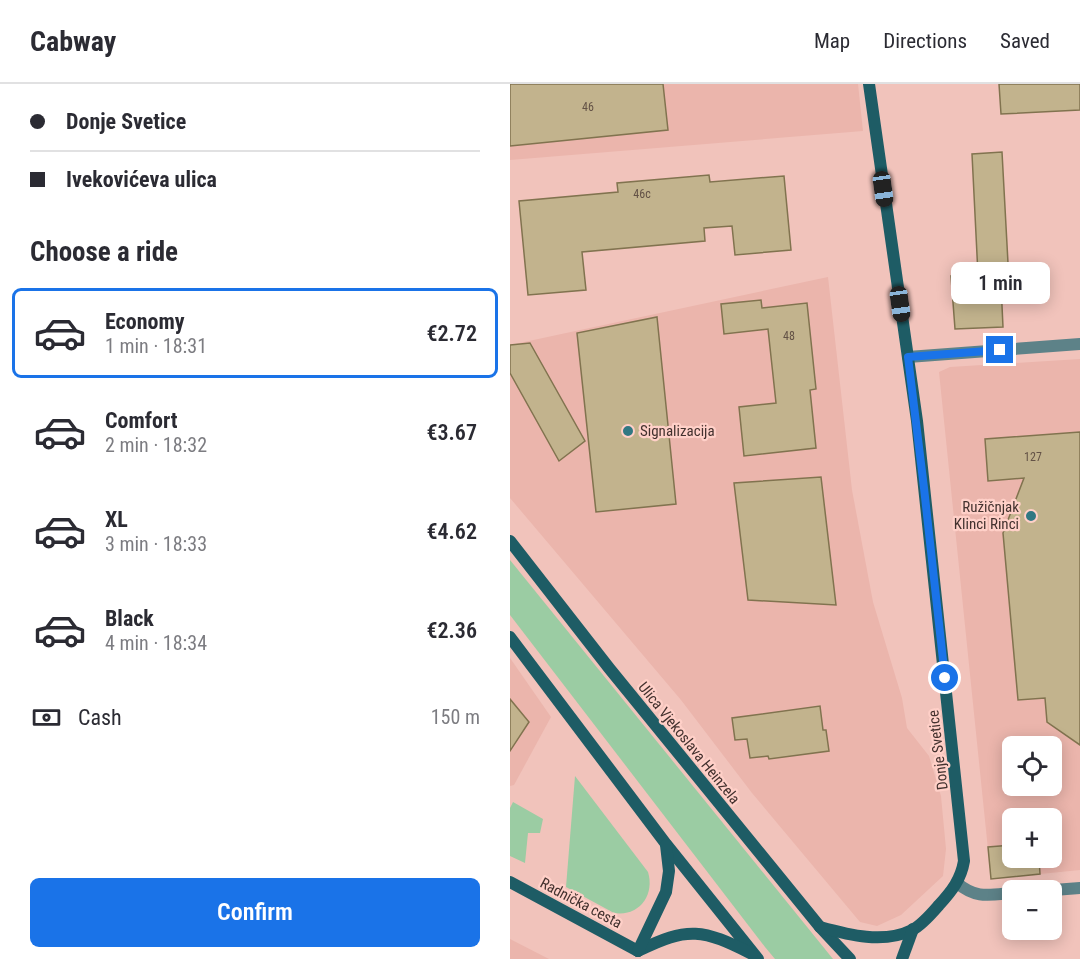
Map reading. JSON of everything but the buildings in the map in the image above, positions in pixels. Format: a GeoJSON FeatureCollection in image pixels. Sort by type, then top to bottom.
{"type":"FeatureCollection","features":[{"type":"Feature","properties":{"kind":"street","name":"Donje Svetice"},"geometry":{"type":"LineString","coordinates":[[869,84],[908,357],[965,850],[962,873],[957,883],[933,911],[913,929]]}},
{"type":"Feature","properties":{"kind":"street"},"geometry":{"type":"LineString","coordinates":[[908,357],[1080,345]]}},
{"type":"Feature","properties":{"kind":"street","name":"Ulica Vjekoslava Heinzela"},"geometry":{"type":"LineString","coordinates":[[510,542],[609,668],[820,927],[850,959]]}},
{"type":"Feature","properties":{"kind":"street"},"geometry":{"type":"LineString","coordinates":[[510,637],[666,844],[756,957]]}},
{"type":"Feature","properties":{"kind":"street"},"geometry":{"type":"LineString","coordinates":[[635,955],[666,892],[669,871],[666,844]]}},
{"type":"Feature","properties":{"kind":"street","name":"Radnička cesta"},"geometry":{"type":"LineString","coordinates":[[510,882],[635,955]]}},
{"type":"Feature","properties":{"kind":"street"},"geometry":{"type":"LineString","coordinates":[[957,883],[966,891],[979,895],[1002,894]]}},
{"type":"Feature","properties":{"kind":"street"},"geometry":{"type":"LineString","coordinates":[[1062,889],[1080,888]]}},
{"type":"Feature","properties":{"kind":"street"},"geometry":{"type":"LineString","coordinates":[[820,927],[852,935],[882,937],[913,929]]}},
{"type":"Feature","properties":{"kind":"street"},"geometry":{"type":"LineString","coordinates":[[902,959],[913,929]]}},
{"type":"Feature","properties":{"kind":"street"},"geometry":{"type":"LineString","coordinates":[[635,955],[662,939],[680,934],[699,933],[726,941],[756,957]]}},
{"type":"Feature","properties":{"kind":"shaded area"},"geometry":{"type":"Polygon","coordinates":[[[510,84],[858,84],[863,131],[510,160],[510,84]]]}},
{"type":"Feature","properties":{"kind":"shaded area"},"geometry":{"type":"Polygon","coordinates":[[[828,277],[852,490],[873,602],[902,698],[907,728],[929,756],[941,796],[946,849],[943,876],[901,915],[877,926],[860,922],[752,793],[681,700],[510,498],[510,345],[828,277]]]}},
{"type":"Feature","properties":{"kind":"shaded area"},"geometry":{"type":"Polygon","coordinates":[[[1080,359],[1080,870],[991,879],[939,372],[950,367],[1080,359]]]}},
{"type":"Feature","properties":{"kind":"shaded area"},"geometry":{"type":"Polygon","coordinates":[[[510,658],[551,717],[514,785],[510,786],[510,658]]]}},
{"type":"Feature","properties":{"kind":"shaded area"},"geometry":{"type":"Polygon","coordinates":[[[510,939],[549,959],[510,959],[510,939]]]}},
{"type":"Feature","properties":{"kind":"green space"},"geometry":{"type":"Polygon","coordinates":[[[510,560],[833,959],[775,959],[765,947],[510,615],[510,560]]]}},
{"type":"Feature","properties":{"kind":"green space"},"geometry":{"type":"Polygon","coordinates":[[[575,776],[648,872],[650,881],[647,896],[638,908],[631,912],[614,913],[566,887],[575,776]]]}},
{"type":"Feature","properties":{"kind":"green space"},"geometry":{"type":"Polygon","coordinates":[[[513,802],[543,819],[540,833],[528,833],[525,863],[510,856],[510,808],[513,802]]]}},
{"type":"Feature","properties":{"kind":"place","name":"Signalizacija"},"geometry":{"type":"Point","coordinates":[628,431]}},
{"type":"Feature","properties":{"kind":"place","name":"Ružičnjak Klinci Rinci"},"geometry":{"type":"Point","coordinates":[1031,516]}},
{"type":"Feature","properties":{"kind":"route"},"geometry":{"type":"LineString","coordinates":[[945,678],[908,357],[1000,350]]}}]}
